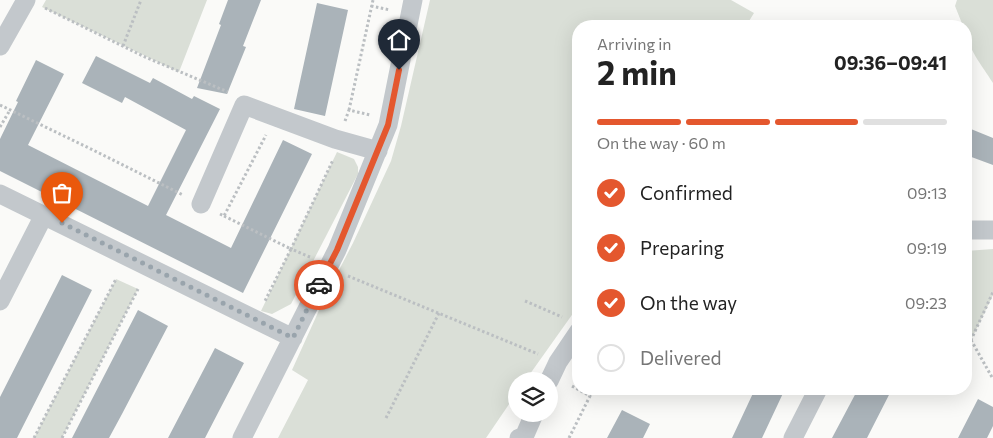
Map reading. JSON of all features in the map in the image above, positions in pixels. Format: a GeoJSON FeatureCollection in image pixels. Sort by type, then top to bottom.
{"type":"FeatureCollection","features":[{"type":"Feature","properties":{"kind":"street"},"geometry":{"type":"LineString","coordinates":[[242,438],[293,338],[322,264],[337,250],[378,152],[388,125],[413,0]]}},
{"type":"Feature","properties":{"kind":"street"},"geometry":{"type":"LineString","coordinates":[[0,46],[34,3]]}},
{"type":"Feature","properties":{"kind":"street"},"geometry":{"type":"LineString","coordinates":[[201,204],[244,105],[336,139],[378,152]]}},
{"type":"Feature","properties":{"kind":"street"},"geometry":{"type":"LineString","coordinates":[[0,194],[293,338]]}},
{"type":"Feature","properties":{"kind":"street"},"geometry":{"type":"LineString","coordinates":[[0,301],[44,215]]}},
{"type":"Feature","properties":{"kind":"street"},"geometry":{"type":"LineString","coordinates":[[972,230],[993,230]]}},
{"type":"Feature","properties":{"kind":"street"},"geometry":{"type":"LineString","coordinates":[[553,372],[572,341]]}},
{"type":"Feature","properties":{"kind":"street"},"geometry":{"type":"LineString","coordinates":[[793,438],[815,395]]}},
{"type":"Feature","properties":{"kind":"street"},"geometry":{"type":"LineString","coordinates":[[519,438],[524,436],[530,422]]}},
{"type":"Feature","properties":{"kind":"path"},"geometry":{"type":"LineString","coordinates":[[123,46],[141,0]]}},
{"type":"Feature","properties":{"kind":"path"},"geometry":{"type":"LineString","coordinates":[[345,124],[373,0]]}},
{"type":"Feature","properties":{"kind":"path"},"geometry":{"type":"LineString","coordinates":[[34,3],[182,74],[232,93]]}},
{"type":"Feature","properties":{"kind":"path"},"geometry":{"type":"LineString","coordinates":[[371,6],[396,11]]}},
{"type":"Feature","properties":{"kind":"path"},"geometry":{"type":"LineString","coordinates":[[0,104],[322,264],[558,362]]}},
{"type":"Feature","properties":{"kind":"path"},"geometry":{"type":"LineString","coordinates":[[0,127],[10,110]]}},
{"type":"Feature","properties":{"kind":"path"},"geometry":{"type":"LineString","coordinates":[[349,110],[372,115],[375,118]]}},
{"type":"Feature","properties":{"kind":"path"},"geometry":{"type":"LineString","coordinates":[[224,216],[267,132]]}},
{"type":"Feature","properties":{"kind":"path"},"geometry":{"type":"LineString","coordinates":[[265,302],[337,152]]}},
{"type":"Feature","properties":{"kind":"path"},"geometry":{"type":"LineString","coordinates":[[34,438],[116,279]]}},
{"type":"Feature","properties":{"kind":"path"},"geometry":{"type":"LineString","coordinates":[[62,438],[138,289]]}},
{"type":"Feature","properties":{"kind":"path"},"geometry":{"type":"LineString","coordinates":[[993,292],[972,340],[993,379]]}},
{"type":"Feature","properties":{"kind":"path"},"geometry":{"type":"LineString","coordinates":[[525,301],[564,318]]}},
{"type":"Feature","properties":{"kind":"path"},"geometry":{"type":"LineString","coordinates":[[386,418],[439,313]]}},
{"type":"Feature","properties":{"kind":"path"},"geometry":{"type":"LineString","coordinates":[[568,384],[572,386]]}},
{"type":"Feature","properties":{"kind":"path"},"geometry":{"type":"LineString","coordinates":[[569,438],[590,396],[588,395]]}},
{"type":"Feature","properties":{"kind":"shaded area"},"geometry":{"type":"Polygon","coordinates":[[[46,0],[207,0],[179,72],[42,7],[46,0]]]}},
{"type":"Feature","properties":{"kind":"shaded area"},"geometry":{"type":"Polygon","coordinates":[[[430,0],[731,0],[754,13],[750,20],[572,20],[572,315],[531,372],[508,372],[508,406],[486,438],[278,438],[308,380],[292,370],[391,161],[430,0]]]}},
{"type":"Feature","properties":{"kind":"shaded area"},"geometry":{"type":"Polygon","coordinates":[[[957,0],[993,0],[993,83],[972,49],[972,20],[961,20],[955,6],[957,0]]]}},
{"type":"Feature","properties":{"kind":"shaded area"},"geometry":{"type":"Polygon","coordinates":[[[337,152],[354,159],[358,167],[358,174],[291,304],[272,314],[261,311],[337,152]]]}},
{"type":"Feature","properties":{"kind":"shaded area"},"geometry":{"type":"Polygon","coordinates":[[[993,249],[993,295],[972,338],[972,251],[993,249]]]}},
{"type":"Feature","properties":{"kind":"shaded area"},"geometry":{"type":"Polygon","coordinates":[[[116,279],[138,289],[62,438],[34,438],[116,279]]]}},
{"type":"Feature","properties":{"kind":"building"},"geometry":{"type":"Polygon","coordinates":[[[228,0],[261,0],[243,46],[246,47],[227,94],[197,88],[221,25],[219,24],[228,0]]]}},
{"type":"Feature","properties":{"kind":"building"},"geometry":{"type":"Polygon","coordinates":[[[317,3],[348,10],[325,116],[294,109],[317,3]]]}},
{"type":"Feature","properties":{"kind":"building"},"geometry":{"type":"Polygon","coordinates":[[[96,56],[150,83],[153,78],[192,99],[194,96],[220,109],[166,215],[231,248],[283,140],[312,154],[243,293],[0,171],[0,139],[36,60],[64,74],[28,145],[148,206],[186,130],[125,97],[122,103],[82,83],[96,56]]]}},
{"type":"Feature","properties":{"kind":"building"},"geometry":{"type":"Polygon","coordinates":[[[972,129],[993,138],[993,165],[972,157],[972,129]]]}},
{"type":"Feature","properties":{"kind":"building"},"geometry":{"type":"Polygon","coordinates":[[[62,275],[92,290],[17,438],[0,438],[0,397],[62,275]]]}},
{"type":"Feature","properties":{"kind":"building"},"geometry":{"type":"Polygon","coordinates":[[[138,310],[168,326],[109,438],[72,438],[138,310]]]}},
{"type":"Feature","properties":{"kind":"building"},"geometry":{"type":"Polygon","coordinates":[[[215,348],[244,363],[205,438],[168,438],[215,348]]]}},
{"type":"Feature","properties":{"kind":"building"},"geometry":{"type":"Polygon","coordinates":[[[752,395],[782,395],[762,438],[732,438],[752,395]]]}},
{"type":"Feature","properties":{"kind":"building"},"geometry":{"type":"Polygon","coordinates":[[[855,395],[889,395],[867,438],[832,438],[855,395]]]}},
{"type":"Feature","properties":{"kind":"building"},"geometry":{"type":"Polygon","coordinates":[[[978,399],[993,407],[993,426],[987,438],[958,438],[978,399]]]}},
{"type":"Feature","properties":{"kind":"building"},"geometry":{"type":"Polygon","coordinates":[[[622,410],[650,424],[643,438],[607,438],[622,410]]]}},
{"type":"Feature","properties":{"kind":"way so far"},"geometry":{"type":"LineString","coordinates":[[62,223],[293,338],[319,285]]}},
{"type":"Feature","properties":{"kind":"route"},"geometry":{"type":"LineString","coordinates":[[319,285],[337,250],[388,125],[399,70]]}}]}
